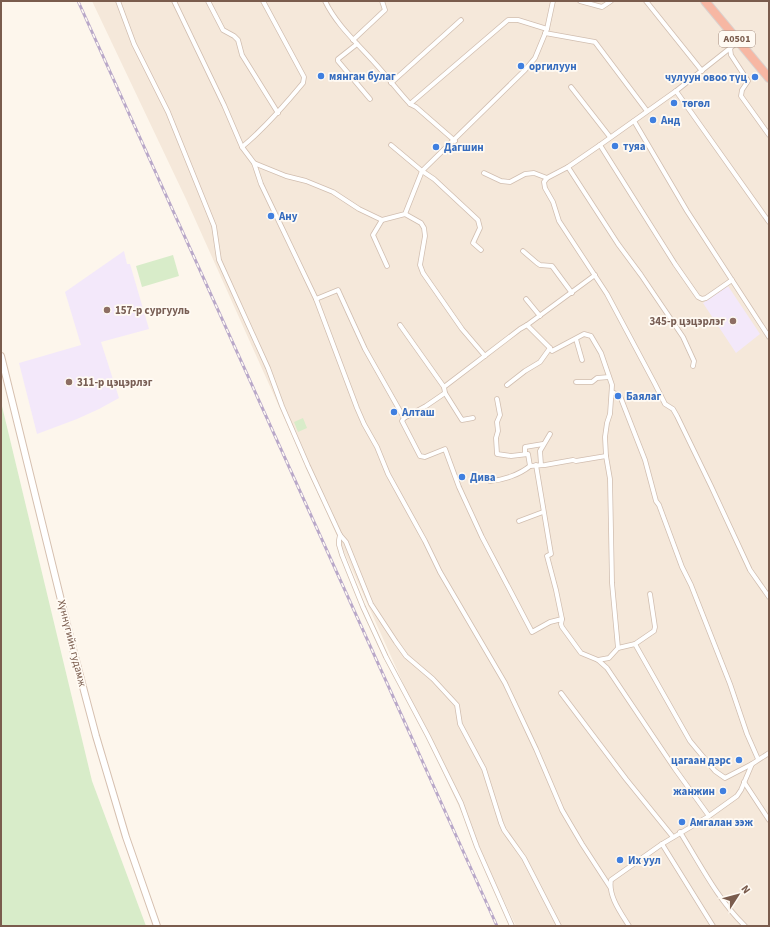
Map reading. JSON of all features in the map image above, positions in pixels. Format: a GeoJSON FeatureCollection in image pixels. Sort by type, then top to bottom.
{"type":"FeatureCollection","features":[{"type":"Feature","properties":{"kind":"highway","name":"A0501"},"geometry":{"type":"LineString","coordinates":[[705,1],[769,78]]}},
{"type":"Feature","properties":{"kind":"main road","name":"Хүннүгийн гудамж"},"geometry":{"type":"LineString","coordinates":[[1,356],[74,653],[96,736],[126,837],[157,926]]}},
{"type":"Feature","properties":{"kind":"street"},"geometry":{"type":"LineString","coordinates":[[118,1],[134,44],[168,112],[214,226],[219,260],[268,368],[282,406],[317,487],[340,535],[346,542],[374,610],[406,656],[433,679],[457,705],[460,724],[484,769],[504,830],[524,858],[560,926]]}},
{"type":"Feature","properties":{"kind":"street"},"geometry":{"type":"LineString","coordinates":[[174,1],[224,105],[242,147],[254,163],[261,184],[316,298],[357,408],[377,447],[388,474],[444,579],[505,682],[562,810],[610,887],[612,894],[629,926]]}},
{"type":"Feature","properties":{"kind":"street"},"geometry":{"type":"LineString","coordinates":[[208,1],[223,30],[238,40],[242,55],[278,113]]}},
{"type":"Feature","properties":{"kind":"street"},"geometry":{"type":"LineString","coordinates":[[242,147],[259,134],[278,113],[303,83],[304,78],[262,1]]}},
{"type":"Feature","properties":{"kind":"street"},"geometry":{"type":"LineString","coordinates":[[325,1],[329,10],[355,42],[374,61],[410,104],[416,107],[454,140]]}},
{"type":"Feature","properties":{"kind":"street"},"geometry":{"type":"LineString","coordinates":[[370,99],[338,61],[338,59],[385,10],[382,1]]}},
{"type":"Feature","properties":{"kind":"street"},"geometry":{"type":"LineString","coordinates":[[405,214],[422,171],[525,70],[535,58],[547,29],[553,1]]}},
{"type":"Feature","properties":{"kind":"street"},"geometry":{"type":"LineString","coordinates":[[580,1],[602,6],[610,1]]}},
{"type":"Feature","properties":{"kind":"street"},"geometry":{"type":"LineString","coordinates":[[646,1],[702,71]]}},
{"type":"Feature","properties":{"kind":"street"},"geometry":{"type":"LineString","coordinates":[[391,83],[461,20]]}},
{"type":"Feature","properties":{"kind":"street"},"geometry":{"type":"LineString","coordinates":[[410,104],[508,20],[518,20],[547,29]]}},
{"type":"Feature","properties":{"kind":"street"},"geometry":{"type":"LineString","coordinates":[[545,34],[595,42],[647,111]]}},
{"type":"Feature","properties":{"kind":"street"},"geometry":{"type":"LineString","coordinates":[[738,41],[676,91],[610,137],[600,146],[568,168],[547,178],[544,182],[545,188],[553,202],[559,221],[595,275],[617,313],[664,404],[673,409],[677,416],[706,474],[750,570],[769,597]]}},
{"type":"Feature","properties":{"kind":"street"},"geometry":{"type":"LineString","coordinates":[[730,48],[731,55],[748,81],[742,90],[741,96],[769,135]]}},
{"type":"Feature","properties":{"kind":"street"},"geometry":{"type":"LineString","coordinates":[[571,87],[578,94],[579,98],[610,137]]}},
{"type":"Feature","properties":{"kind":"street"},"geometry":{"type":"LineString","coordinates":[[676,91],[769,222]]}},
{"type":"Feature","properties":{"kind":"street"},"geometry":{"type":"LineString","coordinates":[[634,121],[687,211],[769,337]]}},
{"type":"Feature","properties":{"kind":"street"},"geometry":{"type":"LineString","coordinates":[[392,146],[434,179],[478,220],[480,228],[473,243],[481,250]]}},
{"type":"Feature","properties":{"kind":"street"},"geometry":{"type":"LineString","coordinates":[[600,146],[675,264],[698,296],[702,299],[706,298],[732,280]]}},
{"type":"Feature","properties":{"kind":"street"},"geometry":{"type":"LineString","coordinates":[[254,163],[333,192],[359,209],[382,220],[405,214],[420,223],[424,228],[420,265],[422,273],[462,329],[485,356]]}},
{"type":"Feature","properties":{"kind":"street"},"geometry":{"type":"LineString","coordinates":[[568,168],[683,338],[694,361],[693,366]]}},
{"type":"Feature","properties":{"kind":"street"},"geometry":{"type":"LineString","coordinates":[[484,172],[501,182],[510,182],[525,174],[534,173],[547,178]]}},
{"type":"Feature","properties":{"kind":"street"},"geometry":{"type":"LineString","coordinates":[[382,220],[373,236],[387,266]]}},
{"type":"Feature","properties":{"kind":"street"},"geometry":{"type":"LineString","coordinates":[[523,251],[540,265],[552,266],[572,293]]}},
{"type":"Feature","properties":{"kind":"street"},"geometry":{"type":"LineString","coordinates":[[444,387],[520,329],[528,325],[595,275]]}},
{"type":"Feature","properties":{"kind":"street"},"geometry":{"type":"LineString","coordinates":[[316,298],[338,290],[365,349],[404,418],[402,421],[420,456],[425,457],[445,449],[459,487],[479,530],[532,632],[550,622],[562,619]]}},
{"type":"Feature","properties":{"kind":"street"},"geometry":{"type":"LineString","coordinates":[[526,299],[540,316]]}},
{"type":"Feature","properties":{"kind":"street"},"geometry":{"type":"LineString","coordinates":[[400,325],[444,387],[462,420],[473,418]]}},
{"type":"Feature","properties":{"kind":"street"},"geometry":{"type":"LineString","coordinates":[[528,325],[552,352],[584,334],[590,336],[601,353],[609,377],[612,392],[610,396],[610,414],[607,423],[606,456],[610,479],[612,583],[618,648]]}},
{"type":"Feature","properties":{"kind":"street"},"geometry":{"type":"LineString","coordinates":[[576,339],[582,360]]}},
{"type":"Feature","properties":{"kind":"street"},"geometry":{"type":"LineString","coordinates":[[507,385],[540,362],[550,348]]}},
{"type":"Feature","properties":{"kind":"street"},"geometry":{"type":"LineString","coordinates":[[576,382],[592,382],[597,378],[609,377]]}},
{"type":"Feature","properties":{"kind":"street"},"geometry":{"type":"LineString","coordinates":[[612,392],[620,396],[645,460],[656,501],[659,504],[682,567],[691,585],[730,684],[747,734],[758,759]]}},
{"type":"Feature","properties":{"kind":"street"},"geometry":{"type":"LineString","coordinates":[[404,418],[446,393]]}},
{"type":"Feature","properties":{"kind":"street"},"geometry":{"type":"LineString","coordinates":[[497,399],[500,415],[497,422],[497,454],[511,456],[526,454]]}},
{"type":"Feature","properties":{"kind":"street"},"geometry":{"type":"LineString","coordinates":[[550,434],[540,451],[539,465],[543,512],[551,554],[547,556],[556,590],[562,619],[562,627],[580,653],[598,660],[606,668],[709,816]]}},
{"type":"Feature","properties":{"kind":"street"},"geometry":{"type":"LineString","coordinates":[[530,466],[525,447],[543,444]]}},
{"type":"Feature","properties":{"kind":"street"},"geometry":{"type":"LineString","coordinates":[[490,481],[517,474],[530,466],[606,456]]}},
{"type":"Feature","properties":{"kind":"street"},"geometry":{"type":"LineString","coordinates":[[519,521],[543,512]]}},
{"type":"Feature","properties":{"kind":"street"},"geometry":{"type":"LineString","coordinates":[[340,535],[339,545],[342,555],[363,607],[386,657],[428,736],[460,803],[477,847],[512,926]]}},
{"type":"Feature","properties":{"kind":"street"},"geometry":{"type":"LineString","coordinates":[[598,660],[609,658],[618,648],[635,644],[654,631],[655,628],[650,594]]}},
{"type":"Feature","properties":{"kind":"street"},"geometry":{"type":"LineString","coordinates":[[635,644],[690,741],[724,778],[752,764],[769,753]]}},
{"type":"Feature","properties":{"kind":"street"},"geometry":{"type":"LineString","coordinates":[[561,693],[672,837]]}},
{"type":"Feature","properties":{"kind":"street"},"geometry":{"type":"LineString","coordinates":[[610,887],[611,880],[619,873],[672,837],[709,816],[736,796],[741,790],[752,764]]}},
{"type":"Feature","properties":{"kind":"street"},"geometry":{"type":"LineString","coordinates":[[744,782],[769,820]]}},
{"type":"Feature","properties":{"kind":"street"},"geometry":{"type":"LineString","coordinates":[[680,832],[716,891],[738,921],[745,926]]}},
{"type":"Feature","properties":{"kind":"street"},"geometry":{"type":"LineString","coordinates":[[662,844],[713,926]]}},
{"type":"Feature","properties":{"kind":"shaded area"},"geometry":{"type":"Polygon","coordinates":[[[92,1],[769,1],[769,926],[516,926],[450,788],[186,199],[92,1]]]}},
{"type":"Feature","properties":{"kind":"shaded area"},"geometry":{"type":"Polygon","coordinates":[[[124,251],[127,264],[130,264],[149,329],[101,342],[119,398],[77,419],[37,434],[19,363],[81,345],[65,292],[124,251]]]}},
{"type":"Feature","properties":{"kind":"shaded area","name":"345-р цэцэрлэг"},"geometry":{"type":"Polygon","coordinates":[[[728,286],[760,334],[736,353],[703,303],[728,286]]]}},
{"type":"Feature","properties":{"kind":"green space"},"geometry":{"type":"Polygon","coordinates":[[[173,255],[179,276],[142,287],[136,266],[173,255]]]}},
{"type":"Feature","properties":{"kind":"green space"},"geometry":{"type":"Polygon","coordinates":[[[1,402],[92,781],[146,926],[1,926],[1,402]]]}},
{"type":"Feature","properties":{"kind":"green space"},"geometry":{"type":"Polygon","coordinates":[[[303,418],[307,428],[298,432],[294,422],[303,418]]]}},
{"type":"Feature","properties":{"kind":"railway"},"geometry":{"type":"LineString","coordinates":[[78,1],[497,926]]}},
{"type":"Feature","properties":{"kind":"place","name":"оргилуун"},"geometry":{"type":"Point","coordinates":[521,66]}},
{"type":"Feature","properties":{"kind":"place","name":"мянган булаг"},"geometry":{"type":"Point","coordinates":[321,76]}},
{"type":"Feature","properties":{"kind":"place","name":"чулуун овоо түц"},"geometry":{"type":"Point","coordinates":[755,77]}},
{"type":"Feature","properties":{"kind":"place","name":"төгөл"},"geometry":{"type":"Point","coordinates":[674,103]}},
{"type":"Feature","properties":{"kind":"place","name":"Анд"},"geometry":{"type":"Point","coordinates":[653,120]}},
{"type":"Feature","properties":{"kind":"place","name":"туяа"},"geometry":{"type":"Point","coordinates":[615,146]}},
{"type":"Feature","properties":{"kind":"place","name":"Дагшин"},"geometry":{"type":"Point","coordinates":[436,147]}},
{"type":"Feature","properties":{"kind":"place","name":"Ану"},"geometry":{"type":"Point","coordinates":[271,216]}},
{"type":"Feature","properties":{"kind":"place","name":"157-р сургууль"},"geometry":{"type":"Point","coordinates":[107,310]}},
{"type":"Feature","properties":{"kind":"place","name":"345-р цэцэрлэг"},"geometry":{"type":"Point","coordinates":[733,321]}},
{"type":"Feature","properties":{"kind":"place","name":"311-р цэцэрлэг"},"geometry":{"type":"Point","coordinates":[69,382]}},
{"type":"Feature","properties":{"kind":"place","name":"Баялаг"},"geometry":{"type":"Point","coordinates":[618,396]}},
{"type":"Feature","properties":{"kind":"place","name":"Алташ"},"geometry":{"type":"Point","coordinates":[394,412]}},
{"type":"Feature","properties":{"kind":"place","name":"Дива"},"geometry":{"type":"Point","coordinates":[462,477]}},
{"type":"Feature","properties":{"kind":"place","name":"цагаан дэрс"},"geometry":{"type":"Point","coordinates":[739,760]}},
{"type":"Feature","properties":{"kind":"place","name":"жанжин"},"geometry":{"type":"Point","coordinates":[723,791]}},
{"type":"Feature","properties":{"kind":"place","name":"Амгалан ээж"},"geometry":{"type":"Point","coordinates":[682,822]}},
{"type":"Feature","properties":{"kind":"place","name":"Их уул"},"geometry":{"type":"Point","coordinates":[620,860]}}]}
